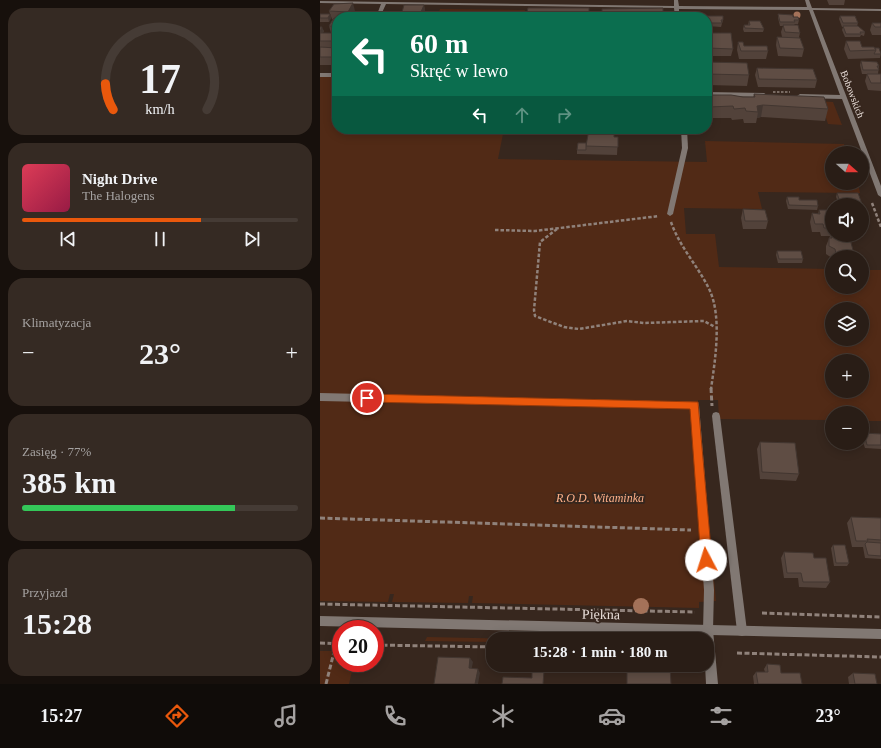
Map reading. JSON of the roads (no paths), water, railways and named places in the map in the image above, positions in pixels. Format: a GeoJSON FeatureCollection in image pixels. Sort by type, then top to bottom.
{"type":"FeatureCollection","features":[{"type":"Feature","properties":{"kind":"street"},"geometry":{"type":"LineString","coordinates":[[676,0],[676,12]]}},
{"type":"Feature","properties":{"kind":"street","name":"Bobowskich"},"geometry":{"type":"LineString","coordinates":[[807,0],[881,195]]}},
{"type":"Feature","properties":{"kind":"street"},"geometry":{"type":"LineString","coordinates":[[320,2],[452,2],[676,8],[881,10]]}},
{"type":"Feature","properties":{"kind":"street"},"geometry":{"type":"LineString","coordinates":[[380,12],[384,3]]}},
{"type":"Feature","properties":{"kind":"street"},"geometry":{"type":"LineString","coordinates":[[320,75],[332,75]]}},
{"type":"Feature","properties":{"kind":"street"},"geometry":{"type":"LineString","coordinates":[[712,94],[767,95]]}},
{"type":"Feature","properties":{"kind":"street"},"geometry":{"type":"LineString","coordinates":[[790,96],[844,97]]}},
{"type":"Feature","properties":{"kind":"street"},"geometry":{"type":"LineString","coordinates":[[670,214],[686,148],[685,134]]}},
{"type":"Feature","properties":{"kind":"street"},"geometry":{"type":"LineString","coordinates":[[320,397],[694,405],[709,590],[707,612],[712,684]]}},
{"type":"Feature","properties":{"kind":"street"},"geometry":{"type":"LineString","coordinates":[[716,416],[742,631]]}},
{"type":"Feature","properties":{"kind":"street","name":"Piękna"},"geometry":{"type":"LineString","coordinates":[[320,621],[881,634]]}},
{"type":"Feature","properties":{"kind":"park label","name":"R.O.D. Witaminka"},"geometry":{"type":"Point","coordinates":[600,498]}}]}
